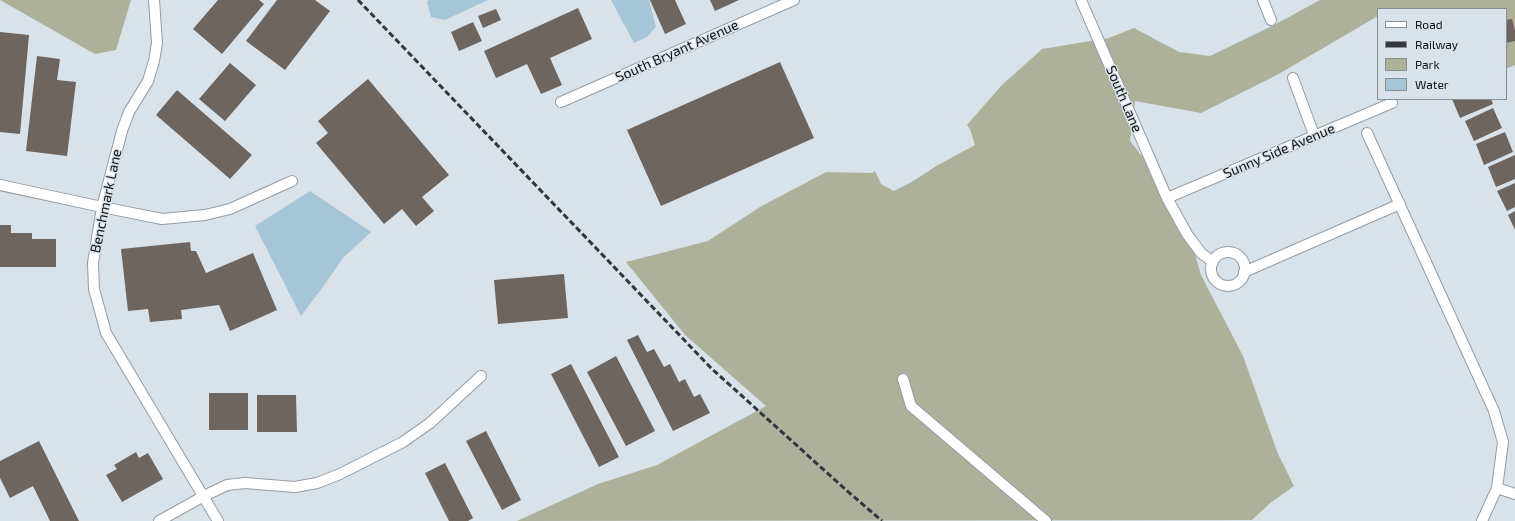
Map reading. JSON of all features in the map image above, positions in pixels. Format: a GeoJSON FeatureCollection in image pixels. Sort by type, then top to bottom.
{"type":"FeatureCollection","features":[{"type":"Feature","properties":{"kind":"street","name":"Benchmark Lane"},"geometry":{"type":"LineString","coordinates":[[154,0],[157,43],[154,62],[148,81],[129,112],[122,131],[102,207],[93,263],[94,289],[106,333],[218,521]]}},
{"type":"Feature","properties":{"kind":"street","name":"South Bryant Avenue"},"geometry":{"type":"LineString","coordinates":[[560,102],[794,0]]}},
{"type":"Feature","properties":{"kind":"street","name":"South Lane"},"geometry":{"type":"LineString","coordinates":[[1081,0],[1167,198],[1187,234],[1201,253],[1213,262]]}},
{"type":"Feature","properties":{"kind":"street"},"geometry":{"type":"LineString","coordinates":[[1262,0],[1271,20]]}},
{"type":"Feature","properties":{"kind":"street"},"geometry":{"type":"LineString","coordinates":[[1293,78],[1314,135]]}},
{"type":"Feature","properties":{"kind":"street","name":"Sunny Side Avenue"},"geometry":{"type":"LineString","coordinates":[[1167,198],[1392,103]]}},
{"type":"Feature","properties":{"kind":"street"},"geometry":{"type":"LineString","coordinates":[[1367,132],[1494,411],[1503,442],[1497,488],[1482,521]]}},
{"type":"Feature","properties":{"kind":"street"},"geometry":{"type":"LineString","coordinates":[[0,185],[162,219],[205,215],[230,208],[292,181]]}},
{"type":"Feature","properties":{"kind":"street"},"geometry":{"type":"LineString","coordinates":[[1244,272],[1400,204]]}},
{"type":"Feature","properties":{"kind":"street"},"geometry":{"type":"LineString","coordinates":[[1231,252],[1236,254],[1243,262],[1244,272],[1242,277],[1234,284],[1223,285],[1218,282],[1212,273],[1213,262],[1221,254],[1231,252]]}},
{"type":"Feature","properties":{"kind":"street"},"geometry":{"type":"LineString","coordinates":[[159,521],[227,485],[245,483],[295,487],[317,483],[340,474],[403,442],[430,423],[481,376]]}},
{"type":"Feature","properties":{"kind":"street"},"geometry":{"type":"LineString","coordinates":[[903,380],[911,406],[1046,521]]}},
{"type":"Feature","properties":{"kind":"street"},"geometry":{"type":"LineString","coordinates":[[1497,488],[1515,494]]}},
{"type":"Feature","properties":{"kind":"green space"},"geometry":{"type":"Polygon","coordinates":[[[0,0],[131,0],[116,50],[95,54],[0,0]]]}},
{"type":"Feature","properties":{"kind":"green space"},"geometry":{"type":"Polygon","coordinates":[[[1320,0],[1515,0],[1515,65],[1507,69],[1507,8],[1377,8],[1377,17],[1277,75],[1201,113],[1135,101],[1130,141],[1169,191],[1184,217],[1201,275],[1243,356],[1278,454],[1294,486],[1269,504],[1252,520],[517,521],[598,484],[657,465],[766,406],[685,335],[626,262],[708,241],[760,207],[826,172],[872,173],[875,171],[881,184],[894,191],[975,145],[970,129],[967,125],[1001,86],[1042,49],[1109,38],[1134,28],[1179,52],[1210,56],[1276,24],[1320,0]]]}},
{"type":"Feature","properties":{"kind":"water"},"geometry":{"type":"Polygon","coordinates":[[[429,0],[488,0],[445,20],[431,17],[427,2],[429,0]]]}},
{"type":"Feature","properties":{"kind":"water"},"geometry":{"type":"Polygon","coordinates":[[[611,0],[649,0],[656,27],[647,37],[634,43],[611,0]]]}},
{"type":"Feature","properties":{"kind":"water"},"geometry":{"type":"Polygon","coordinates":[[[310,191],[371,232],[343,258],[301,316],[255,226],[310,191]]]}},
{"type":"Feature","properties":{"kind":"building"},"geometry":{"type":"Polygon","coordinates":[[[218,0],[259,0],[264,4],[222,54],[193,29],[218,0]]]}},
{"type":"Feature","properties":{"kind":"building"},"geometry":{"type":"Polygon","coordinates":[[[277,0],[315,0],[330,11],[285,70],[246,41],[277,0]]]}},
{"type":"Feature","properties":{"kind":"building"},"geometry":{"type":"Polygon","coordinates":[[[650,0],[675,0],[686,24],[665,34],[650,0]]]}},
{"type":"Feature","properties":{"kind":"building"},"geometry":{"type":"Polygon","coordinates":[[[710,0],[739,0],[715,11],[710,0]]]}},
{"type":"Feature","properties":{"kind":"building"},"geometry":{"type":"Polygon","coordinates":[[[578,8],[592,39],[550,58],[562,85],[541,94],[527,64],[496,78],[484,51],[578,8]]]}},
{"type":"Feature","properties":{"kind":"building"},"geometry":{"type":"Polygon","coordinates":[[[496,9],[501,20],[483,28],[478,16],[496,9]]]}},
{"type":"Feature","properties":{"kind":"building"},"geometry":{"type":"Polygon","coordinates":[[[1512,19],[1515,31],[1515,41],[1507,43],[1507,20],[1512,19]]]}},
{"type":"Feature","properties":{"kind":"building"},"geometry":{"type":"Polygon","coordinates":[[[473,22],[482,41],[459,51],[451,32],[473,22]]]}},
{"type":"Feature","properties":{"kind":"building"},"geometry":{"type":"Polygon","coordinates":[[[0,32],[29,35],[20,134],[0,132],[0,32]]]}},
{"type":"Feature","properties":{"kind":"building"},"geometry":{"type":"Polygon","coordinates":[[[37,56],[60,59],[57,80],[76,82],[67,156],[26,151],[37,56]]]}},
{"type":"Feature","properties":{"kind":"building"},"geometry":{"type":"Polygon","coordinates":[[[780,62],[814,138],[661,206],[627,130],[780,62]]]}},
{"type":"Feature","properties":{"kind":"building"},"geometry":{"type":"Polygon","coordinates":[[[230,63],[256,85],[225,121],[199,99],[230,63]]]}},
{"type":"Feature","properties":{"kind":"building"},"geometry":{"type":"Polygon","coordinates":[[[368,79],[449,175],[422,197],[434,211],[416,226],[402,209],[384,224],[316,143],[328,133],[318,121],[368,79]]]}},
{"type":"Feature","properties":{"kind":"building"},"geometry":{"type":"Polygon","coordinates":[[[177,90],[252,155],[230,179],[156,115],[177,90]]]}},
{"type":"Feature","properties":{"kind":"building"},"geometry":{"type":"Polygon","coordinates":[[[1452,100],[1491,100],[1493,104],[1460,118],[1452,100]]]}},
{"type":"Feature","properties":{"kind":"building"},"geometry":{"type":"Polygon","coordinates":[[[1493,108],[1502,128],[1474,141],[1465,121],[1493,108]]]}},
{"type":"Feature","properties":{"kind":"building"},"geometry":{"type":"Polygon","coordinates":[[[1505,132],[1513,152],[1484,165],[1476,144],[1505,132]]]}},
{"type":"Feature","properties":{"kind":"building"},"geometry":{"type":"Polygon","coordinates":[[[1515,155],[1515,179],[1496,187],[1488,167],[1515,155]]]}},
{"type":"Feature","properties":{"kind":"building"},"geometry":{"type":"Polygon","coordinates":[[[1515,183],[1515,207],[1507,211],[1497,191],[1515,183]]]}},
{"type":"Feature","properties":{"kind":"building"},"geometry":{"type":"Polygon","coordinates":[[[1515,211],[1515,230],[1508,215],[1515,211]]]}},
{"type":"Feature","properties":{"kind":"building"},"geometry":{"type":"Polygon","coordinates":[[[0,225],[11,225],[11,233],[32,233],[32,239],[56,239],[56,267],[0,267],[0,225]]]}},
{"type":"Feature","properties":{"kind":"building"},"geometry":{"type":"Polygon","coordinates":[[[190,242],[191,251],[196,251],[206,273],[253,253],[277,310],[230,331],[219,305],[181,310],[182,319],[150,322],[148,309],[128,311],[121,249],[190,242]]]}},
{"type":"Feature","properties":{"kind":"building"},"geometry":{"type":"Polygon","coordinates":[[[564,274],[568,318],[498,324],[494,280],[564,274]]]}},
{"type":"Feature","properties":{"kind":"building"},"geometry":{"type":"Polygon","coordinates":[[[638,335],[647,352],[654,349],[664,367],[670,364],[679,382],[685,379],[694,397],[700,394],[710,413],[673,431],[627,340],[638,335]]]}},
{"type":"Feature","properties":{"kind":"building"},"geometry":{"type":"Polygon","coordinates":[[[616,356],[655,431],[626,446],[587,372],[616,356]]]}},
{"type":"Feature","properties":{"kind":"building"},"geometry":{"type":"Polygon","coordinates":[[[571,364],[619,457],[599,467],[551,374],[571,364]]]}},
{"type":"Feature","properties":{"kind":"building"},"geometry":{"type":"Polygon","coordinates":[[[209,393],[248,393],[248,430],[209,430],[209,393]]]}},
{"type":"Feature","properties":{"kind":"building"},"geometry":{"type":"Polygon","coordinates":[[[257,395],[296,395],[297,432],[257,432],[257,395]]]}},
{"type":"Feature","properties":{"kind":"building"},"geometry":{"type":"Polygon","coordinates":[[[486,431],[521,500],[502,510],[466,441],[486,431]]]}},
{"type":"Feature","properties":{"kind":"building"},"geometry":{"type":"Polygon","coordinates":[[[39,441],[79,521],[50,521],[33,486],[10,498],[0,478],[0,461],[39,441]]]}},
{"type":"Feature","properties":{"kind":"building"},"geometry":{"type":"Polygon","coordinates":[[[136,452],[139,458],[148,453],[163,479],[122,502],[106,475],[117,469],[114,465],[136,452]]]}},
{"type":"Feature","properties":{"kind":"building"},"geometry":{"type":"Polygon","coordinates":[[[445,463],[473,518],[468,521],[449,521],[425,473],[445,463]]]}},
{"type":"Feature","properties":{"kind":"railway"},"geometry":{"type":"LineString","coordinates":[[358,0],[711,368],[882,521]]}}]}
